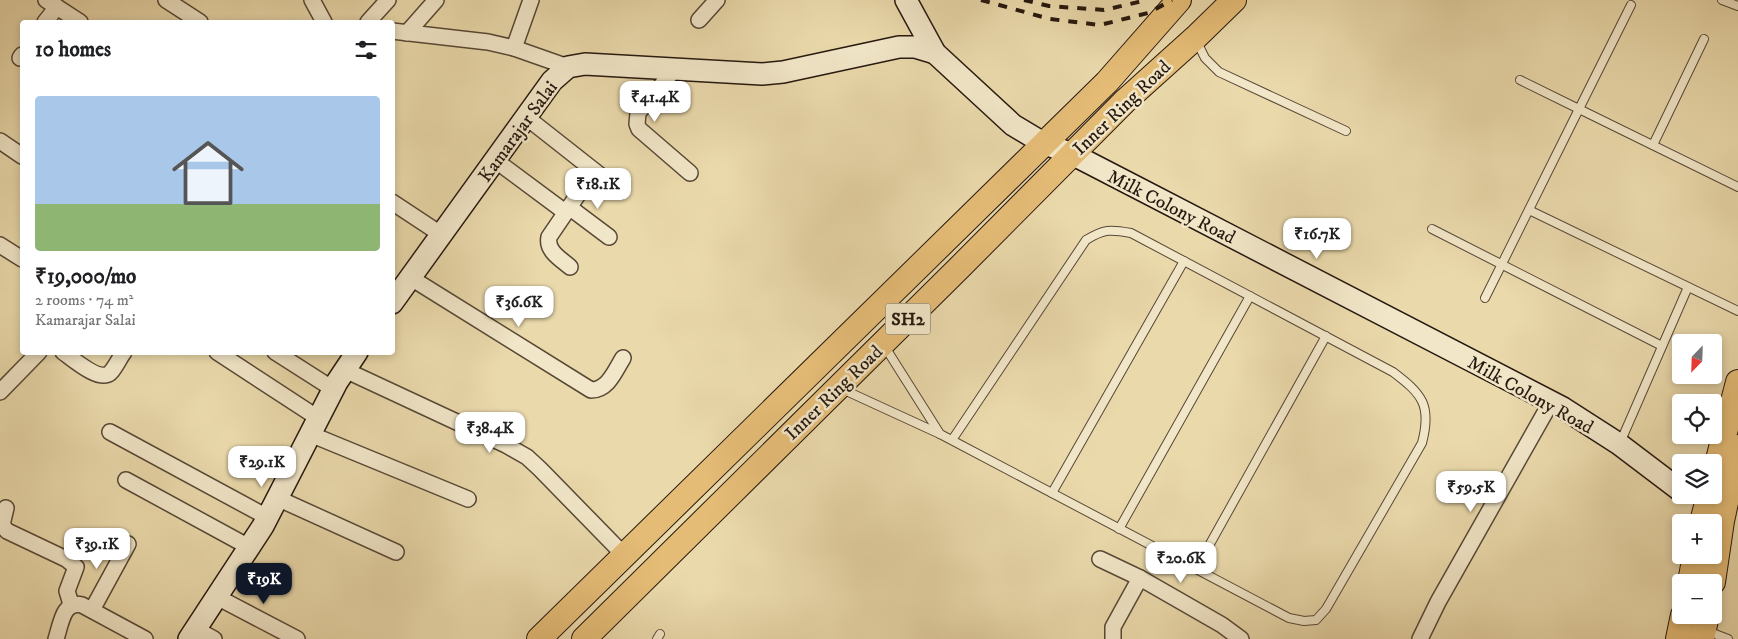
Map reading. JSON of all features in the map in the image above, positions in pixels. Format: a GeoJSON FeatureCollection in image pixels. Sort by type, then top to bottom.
{"type":"FeatureCollection","features":[{"type":"Feature","properties":{"kind":"main road","name":"Milk Colony Road"},"geometry":{"type":"LineString","coordinates":[[906,0],[935,53],[1013,125],[1043,143],[1072,154],[1551,402],[1619,444],[1672,484]]}},
{"type":"Feature","properties":{"kind":"main road","name":"Inner Ring Road"},"geometry":{"type":"LineString","coordinates":[[539,639],[1107,82],[1179,0]]}},
{"type":"Feature","properties":{"kind":"main road","name":"Inner Ring Road"},"geometry":{"type":"LineString","coordinates":[[584,639],[883,344],[1125,101],[1234,0]]}},
{"type":"Feature","properties":{"kind":"main road","name":"Kamarajar Salai"},"geometry":{"type":"LineString","coordinates":[[395,298],[552,81],[568,67],[585,64],[762,74],[783,72],[899,47],[915,47],[935,53]]}},
{"type":"Feature","properties":{"kind":"main road"},"geometry":{"type":"LineString","coordinates":[[192,634],[267,517],[333,389],[355,355]]}},
{"type":"Feature","properties":{"kind":"main road"},"geometry":{"type":"LineString","coordinates":[[1719,454],[1738,382]]}},
{"type":"Feature","properties":{"kind":"main road"},"geometry":{"type":"LineString","coordinates":[[1713,574],[1709,512],[1738,447]]}},
{"type":"Feature","properties":{"kind":"main road"},"geometry":{"type":"LineString","coordinates":[[1698,504],[1709,512]]}},
{"type":"Feature","properties":{"kind":"main road"},"geometry":{"type":"LineString","coordinates":[[1678,639],[1681,624]]}},
{"type":"Feature","properties":{"kind":"street"},"geometry":{"type":"LineString","coordinates":[[166,0],[197,20]]}},
{"type":"Feature","properties":{"kind":"street"},"geometry":{"type":"LineString","coordinates":[[312,0],[323,20]]}},
{"type":"Feature","properties":{"kind":"street"},"geometry":{"type":"LineString","coordinates":[[370,20],[388,0]]}},
{"type":"Feature","properties":{"kind":"street"},"geometry":{"type":"LineString","coordinates":[[400,32],[436,0]]}},
{"type":"Feature","properties":{"kind":"street"},"geometry":{"type":"LineString","coordinates":[[514,48],[531,0]]}},
{"type":"Feature","properties":{"kind":"street"},"geometry":{"type":"LineString","coordinates":[[699,20],[717,0]]}},
{"type":"Feature","properties":{"kind":"street"},"geometry":{"type":"LineString","coordinates":[[46,20],[51,3],[77,20]]}},
{"type":"Feature","properties":{"kind":"street"},"geometry":{"type":"LineString","coordinates":[[400,32],[488,42],[514,48],[568,67]]}},
{"type":"Feature","properties":{"kind":"street"},"geometry":{"type":"LineString","coordinates":[[675,69],[638,113],[637,124],[639,129],[690,173]]}},
{"type":"Feature","properties":{"kind":"street"},"geometry":{"type":"LineString","coordinates":[[526,117],[620,191]]}},
{"type":"Feature","properties":{"kind":"street"},"geometry":{"type":"LineString","coordinates":[[0,141],[20,155]]}},
{"type":"Feature","properties":{"kind":"street"},"geometry":{"type":"LineString","coordinates":[[495,160],[609,237]]}},
{"type":"Feature","properties":{"kind":"street"},"geometry":{"type":"LineString","coordinates":[[570,267],[549,249],[548,244],[551,232],[594,171]]}},
{"type":"Feature","properties":{"kind":"street"},"geometry":{"type":"LineString","coordinates":[[395,204],[442,235]]}},
{"type":"Feature","properties":{"kind":"street"},"geometry":{"type":"LineString","coordinates":[[0,244],[20,258]]}},
{"type":"Feature","properties":{"kind":"street"},"geometry":{"type":"LineString","coordinates":[[411,278],[591,390],[599,390],[605,386],[623,358]]}},
{"type":"Feature","properties":{"kind":"street"},"geometry":{"type":"LineString","coordinates":[[0,392],[36,355]]}},
{"type":"Feature","properties":{"kind":"street"},"geometry":{"type":"LineString","coordinates":[[67,355],[97,375],[105,376],[122,355]]}},
{"type":"Feature","properties":{"kind":"street"},"geometry":{"type":"LineString","coordinates":[[221,355],[314,426],[468,499]]}},
{"type":"Feature","properties":{"kind":"street"},"geometry":{"type":"LineString","coordinates":[[280,355],[333,389]]}},
{"type":"Feature","properties":{"kind":"street"},"geometry":{"type":"LineString","coordinates":[[345,370],[506,445],[527,457],[624,555]]}},
{"type":"Feature","properties":{"kind":"street"},"geometry":{"type":"LineString","coordinates":[[1420,639],[1446,588],[1551,402]]}},
{"type":"Feature","properties":{"kind":"street"},"geometry":{"type":"LineString","coordinates":[[110,432],[267,517]]}},
{"type":"Feature","properties":{"kind":"street"},"geometry":{"type":"LineString","coordinates":[[126,480],[249,547]]}},
{"type":"Feature","properties":{"kind":"street"},"geometry":{"type":"LineString","coordinates":[[277,498],[396,552]]}},
{"type":"Feature","properties":{"kind":"street"},"geometry":{"type":"LineString","coordinates":[[6,508],[2,525],[7,531],[66,559],[76,568],[67,591],[70,604],[56,639]]}},
{"type":"Feature","properties":{"kind":"street"},"geometry":{"type":"LineString","coordinates":[[92,610],[128,544]]}},
{"type":"Feature","properties":{"kind":"street"},"geometry":{"type":"LineString","coordinates":[[1100,559],[1140,578],[1222,625],[1241,639]]}},
{"type":"Feature","properties":{"kind":"street"},"geometry":{"type":"LineString","coordinates":[[1112,639],[1113,628],[1140,578]]}},
{"type":"Feature","properties":{"kind":"street"},"geometry":{"type":"LineString","coordinates":[[217,597],[297,639]]}},
{"type":"Feature","properties":{"kind":"street"},"geometry":{"type":"LineString","coordinates":[[70,604],[82,605],[145,639]]}},
{"type":"Feature","properties":{"kind":"street"},"geometry":{"type":"LineString","coordinates":[[192,634],[214,639]]}},
{"type":"Feature","properties":{"kind":"lane"},"geometry":{"type":"LineString","coordinates":[[1722,0],[1738,6]]}},
{"type":"Feature","properties":{"kind":"lane"},"geometry":{"type":"LineString","coordinates":[[1486,298],[1631,5]]}},
{"type":"Feature","properties":{"kind":"lane"},"geometry":{"type":"LineString","coordinates":[[1195,38],[1205,58],[1220,72],[1346,131]]}},
{"type":"Feature","properties":{"kind":"lane"},"geometry":{"type":"LineString","coordinates":[[1653,145],[1704,39]]}},
{"type":"Feature","properties":{"kind":"lane"},"geometry":{"type":"LineString","coordinates":[[1520,80],[1738,187]]}},
{"type":"Feature","properties":{"kind":"lane"},"geometry":{"type":"LineString","coordinates":[[1529,210],[1738,311]]}},
{"type":"Feature","properties":{"kind":"lane"},"geometry":{"type":"LineString","coordinates":[[1432,229],[1662,346]]}},
{"type":"Feature","properties":{"kind":"lane"},"geometry":{"type":"LineString","coordinates":[[838,387],[952,440],[1290,618],[1304,621],[1316,620],[1326,609],[1422,443],[1427,426],[1425,406],[1413,387],[1393,372],[1131,233],[1115,230],[1101,231],[1086,240],[952,440]]}},
{"type":"Feature","properties":{"kind":"lane"},"geometry":{"type":"LineString","coordinates":[[1052,493],[1184,261]]}},
{"type":"Feature","properties":{"kind":"lane"},"geometry":{"type":"LineString","coordinates":[[1619,444],[1688,287]]}},
{"type":"Feature","properties":{"kind":"lane"},"geometry":{"type":"LineString","coordinates":[[1119,529],[1250,296]]}},
{"type":"Feature","properties":{"kind":"lane"},"geometry":{"type":"LineString","coordinates":[[1196,569],[1326,336]]}},
{"type":"Feature","properties":{"kind":"lane"},"geometry":{"type":"LineString","coordinates":[[883,344],[940,434]]}},
{"type":"Feature","properties":{"kind":"lane"},"geometry":{"type":"LineString","coordinates":[[1704,628],[1728,639]]}},
{"type":"Feature","properties":{"kind":"railway"},"geometry":{"type":"LineString","coordinates":[[981,0],[1050,19],[1100,25],[1148,13],[1172,0]]}},
{"type":"Feature","properties":{"kind":"railway"},"geometry":{"type":"LineString","coordinates":[[1024,0],[1049,6],[1104,10],[1147,0]]}}]}
